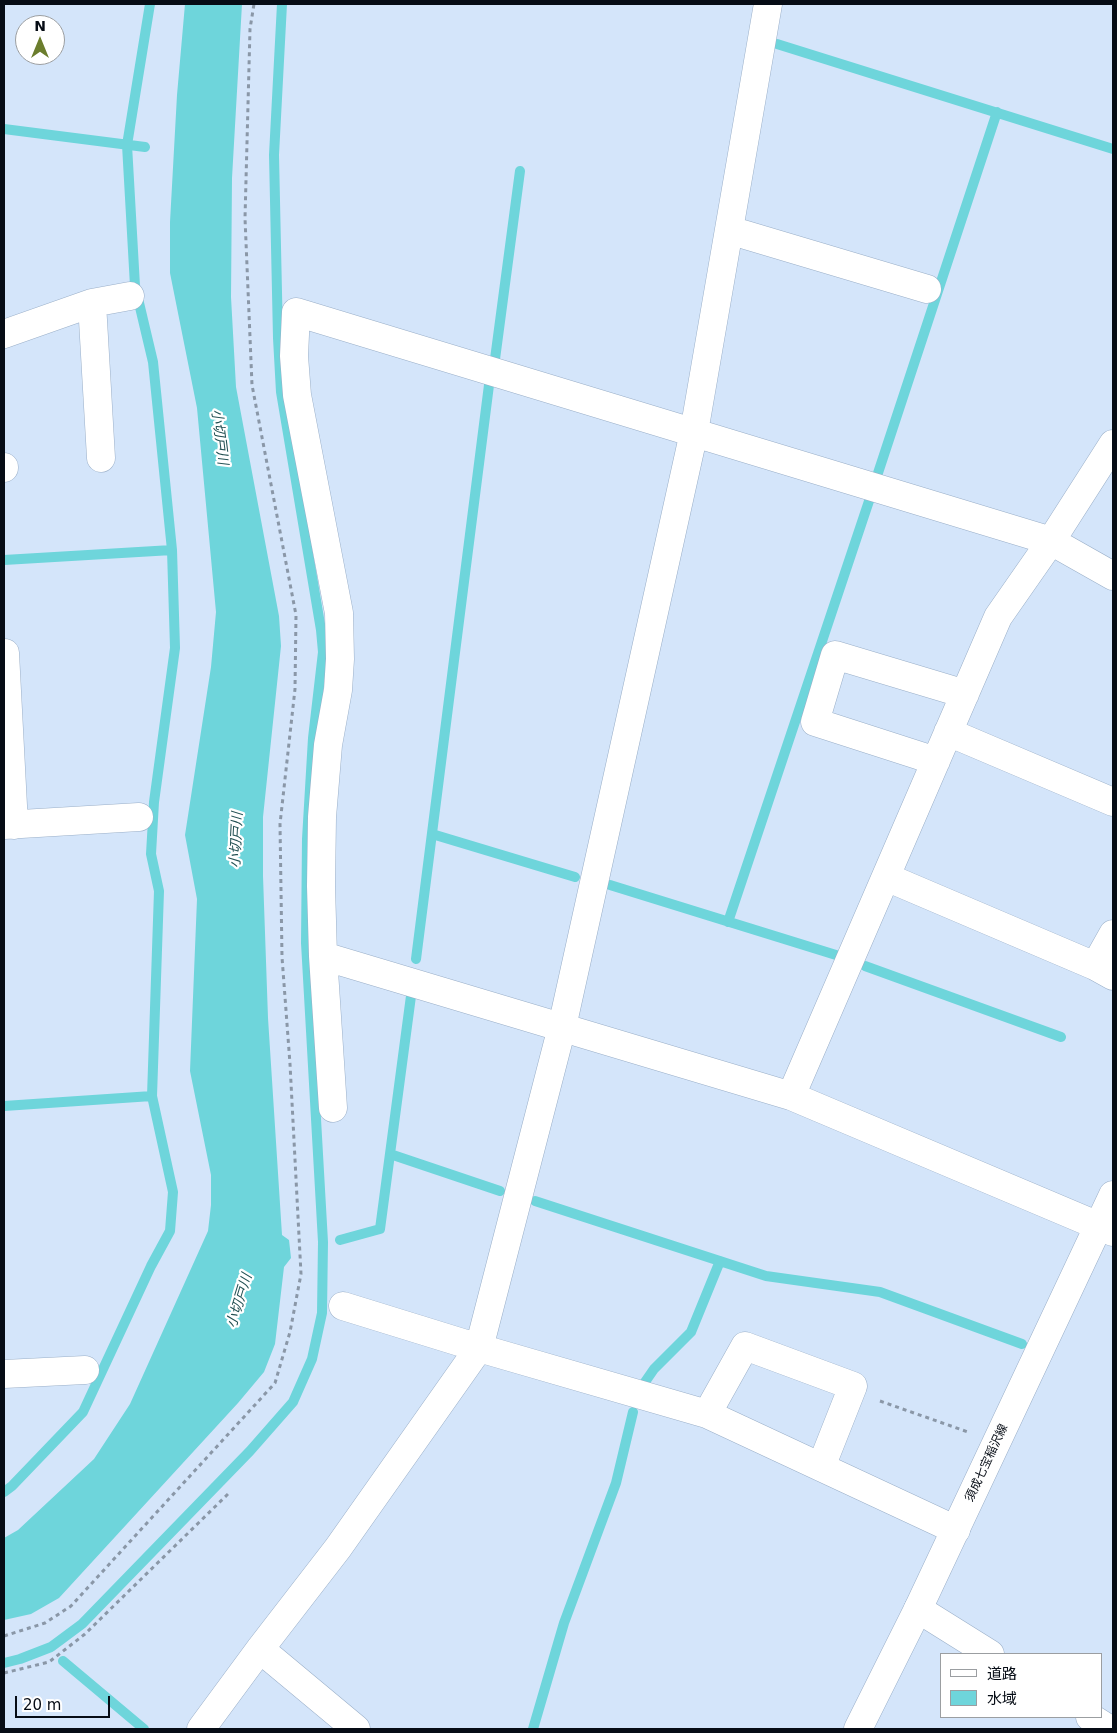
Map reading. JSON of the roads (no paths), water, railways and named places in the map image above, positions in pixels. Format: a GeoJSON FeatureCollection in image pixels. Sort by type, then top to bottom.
{"type":"FeatureCollection","features":[{"type":"Feature","properties":{"kind":"street"},"geometry":{"type":"LineString","coordinates":[[201,1729],[338,1548],[479,1348],[562,1027],[694,432],[768,4]]}},
{"type":"Feature","properties":{"kind":"street"},"geometry":{"type":"LineString","coordinates":[[729,230],[927,290]]}},
{"type":"Feature","properties":{"kind":"street"},"geometry":{"type":"LineString","coordinates":[[4,334],[92,303],[130,296]]}},
{"type":"Feature","properties":{"kind":"street"},"geometry":{"type":"LineString","coordinates":[[92,303],[101,458]]}},
{"type":"Feature","properties":{"kind":"street"},"geometry":{"type":"LineString","coordinates":[[333,1108],[323,956],[321,886],[322,817],[328,745],[338,690],[340,659],[339,613],[297,395],[294,356],[296,312],[1051,540],[1113,576]]}},
{"type":"Feature","properties":{"kind":"street"},"geometry":{"type":"LineString","coordinates":[[791,1096],[998,617],[1051,540],[1113,444]]}},
{"type":"Feature","properties":{"kind":"street"},"geometry":{"type":"LineString","coordinates":[[5,653],[9,825],[138,817]]}},
{"type":"Feature","properties":{"kind":"street"},"geometry":{"type":"LineString","coordinates":[[936,761],[815,722],[835,655],[965,694]]}},
{"type":"Feature","properties":{"kind":"street"},"geometry":{"type":"LineString","coordinates":[[948,732],[1113,802]]}},
{"type":"Feature","properties":{"kind":"street"},"geometry":{"type":"LineString","coordinates":[[886,877],[1104,971],[1113,934]]}},
{"type":"Feature","properties":{"kind":"street"},"geometry":{"type":"LineString","coordinates":[[323,956],[791,1096],[1106,1229]]}},
{"type":"Feature","properties":{"kind":"street","name":"須成七宝稲沢線"},"geometry":{"type":"LineString","coordinates":[[858,1729],[918,1610],[997,1442],[1106,1229],[1113,1195]]}},
{"type":"Feature","properties":{"kind":"street"},"geometry":{"type":"LineString","coordinates":[[344,1306],[479,1348],[707,1414],[956,1530]]}},
{"type":"Feature","properties":{"kind":"street"},"geometry":{"type":"LineString","coordinates":[[707,1414],[745,1346],[853,1386],[820,1467]]}},
{"type":"Feature","properties":{"kind":"street"},"geometry":{"type":"LineString","coordinates":[[4,1374],[85,1370]]}},
{"type":"Feature","properties":{"kind":"street"},"geometry":{"type":"LineString","coordinates":[[918,1610],[988,1653]]}},
{"type":"Feature","properties":{"kind":"street"},"geometry":{"type":"LineString","coordinates":[[260,1649],[356,1729]]}},
{"type":"Feature","properties":{"kind":"water","name":"小切戸川"},"geometry":{"type":"Polygon","coordinates":[[[185,4],[242,4],[232,178],[231,297],[236,387],[279,616],[281,646],[263,817],[263,876],[268,1018],[282,1235],[289,1240],[291,1258],[284,1267],[275,1344],[264,1372],[238,1403],[59,1598],[31,1614],[4,1620],[4,1538],[18,1530],[94,1459],[130,1404],[208,1231],[211,1205],[211,1175],[190,1071],[197,899],[185,835],[211,667],[216,612],[197,408],[170,273],[170,222],[177,95],[185,4]]]}},
{"type":"Feature","properties":{"kind":"waterway"},"geometry":{"type":"LineString","coordinates":[[4,1492],[83,1412],[151,1266],[170,1231],[173,1192],[152,1096],[159,891],[151,854],[154,802],[175,648],[172,550],[153,362],[135,286],[127,145],[150,4]]}},
{"type":"Feature","properties":{"kind":"waterway"},"geometry":{"type":"LineString","coordinates":[[4,1663],[51,1647],[82,1624],[250,1451],[293,1402],[312,1359],[322,1313],[323,1242],[306,943],[307,839],[313,738],[323,652],[321,630],[281,392],[274,155],[282,4]]}},
{"type":"Feature","properties":{"kind":"waterway"},"geometry":{"type":"LineString","coordinates":[[777,44],[1113,149]]}},
{"type":"Feature","properties":{"kind":"waterway"},"geometry":{"type":"LineString","coordinates":[[878,473],[997,112]]}},
{"type":"Feature","properties":{"kind":"waterway"},"geometry":{"type":"LineString","coordinates":[[4,129],[145,147]]}},
{"type":"Feature","properties":{"kind":"waterway"},"geometry":{"type":"LineString","coordinates":[[495,359],[520,171]]}},
{"type":"Feature","properties":{"kind":"waterway"},"geometry":{"type":"LineString","coordinates":[[416,959],[489,385]]}},
{"type":"Feature","properties":{"kind":"waterway"},"geometry":{"type":"LineString","coordinates":[[728,922],[869,501]]}},
{"type":"Feature","properties":{"kind":"waterway"},"geometry":{"type":"LineString","coordinates":[[4,560],[172,550]]}},
{"type":"Feature","properties":{"kind":"waterway"},"geometry":{"type":"LineString","coordinates":[[432,834],[575,877]]}},
{"type":"Feature","properties":{"kind":"waterway"},"geometry":{"type":"LineString","coordinates":[[610,885],[836,955]]}},
{"type":"Feature","properties":{"kind":"waterway"},"geometry":{"type":"LineString","coordinates":[[865,966],[1061,1037]]}},
{"type":"Feature","properties":{"kind":"waterway"},"geometry":{"type":"LineString","coordinates":[[340,1240],[380,1229],[411,996]]}},
{"type":"Feature","properties":{"kind":"waterway"},"geometry":{"type":"LineString","coordinates":[[4,1106],[152,1096]]}},
{"type":"Feature","properties":{"kind":"waterway"},"geometry":{"type":"LineString","coordinates":[[390,1154],[500,1191]]}},
{"type":"Feature","properties":{"kind":"waterway"},"geometry":{"type":"LineString","coordinates":[[535,1201],[766,1276],[880,1292],[1022,1344]]}},
{"type":"Feature","properties":{"kind":"waterway"},"geometry":{"type":"LineString","coordinates":[[645,1382],[654,1369],[691,1332],[720,1261]]}},
{"type":"Feature","properties":{"kind":"waterway"},"geometry":{"type":"LineString","coordinates":[[533,1729],[564,1623],[616,1483],[633,1412]]}},
{"type":"Feature","properties":{"kind":"waterway"},"geometry":{"type":"LineString","coordinates":[[63,1661],[144,1729]]}}]}
